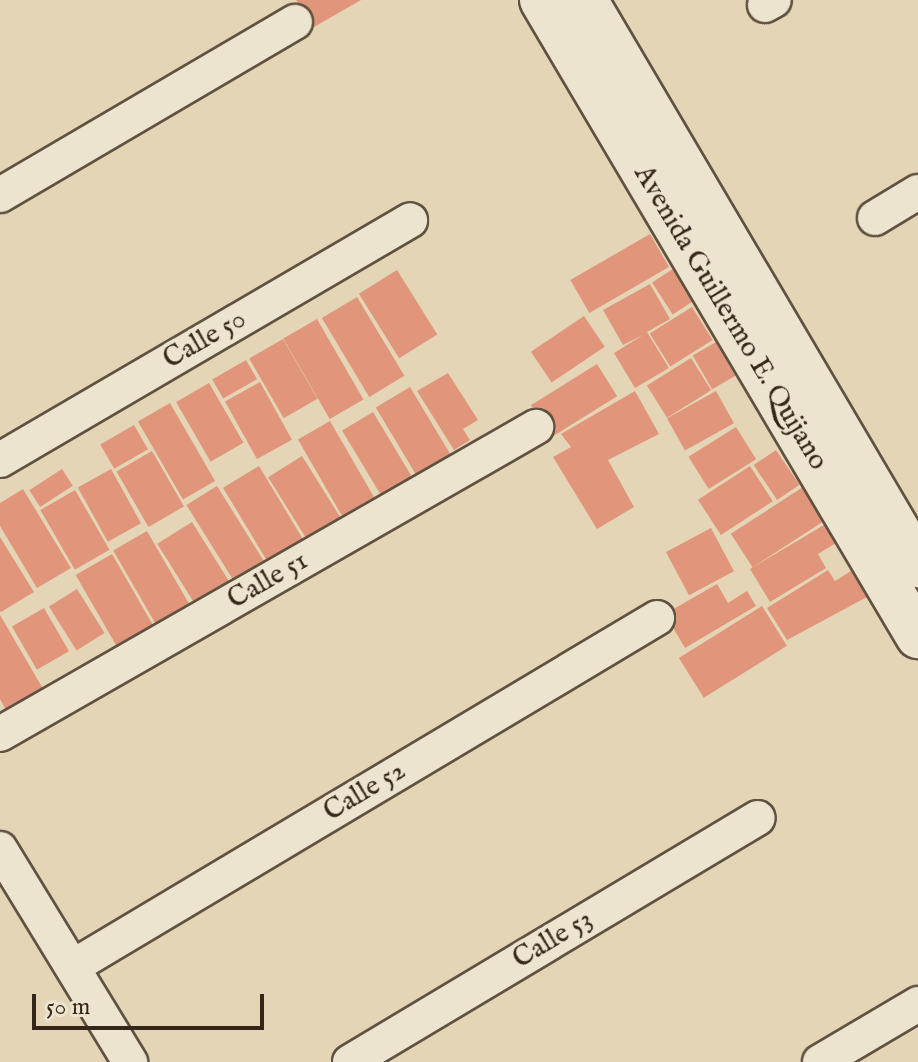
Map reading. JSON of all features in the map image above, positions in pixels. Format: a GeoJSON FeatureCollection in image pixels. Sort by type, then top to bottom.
{"type":"FeatureCollection","features":[{"type":"Feature","properties":{"kind":"street","name":"Avenida Guillermo E. Quijano"},"geometry":{"type":"LineString","coordinates":[[554,0],[836,461],[918,636]]}},
{"type":"Feature","properties":{"kind":"street"},"geometry":{"type":"LineString","coordinates":[[0,195],[295,22]]}},
{"type":"Feature","properties":{"kind":"street"},"geometry":{"type":"LineString","coordinates":[[875,218],[918,192]]}},
{"type":"Feature","properties":{"kind":"street","name":"Calle 50"},"geometry":{"type":"LineString","coordinates":[[0,460],[410,220]]}},
{"type":"Feature","properties":{"kind":"street","name":"Calle 51"},"geometry":{"type":"LineString","coordinates":[[0,734],[536,427]]}},
{"type":"Feature","properties":{"kind":"street","name":"Avenida Guillermo E. Quijano"},"geometry":{"type":"LineString","coordinates":[[836,461],[918,565]]}},
{"type":"Feature","properties":{"kind":"street","name":"Calle 52"},"geometry":{"type":"LineString","coordinates":[[74,966],[657,618]]}},
{"type":"Feature","properties":{"kind":"street","name":"Calle 53"},"geometry":{"type":"LineString","coordinates":[[350,1062],[757,818]]}},
{"type":"Feature","properties":{"kind":"street"},"geometry":{"type":"LineString","coordinates":[[0,849],[130,1062]]}},
{"type":"Feature","properties":{"kind":"street"},"geometry":{"type":"LineString","coordinates":[[820,1062],[918,1004]]}},
{"type":"Feature","properties":{"kind":"building"},"geometry":{"type":"Polygon","coordinates":[[[296,0],[361,0],[314,27],[296,0]]]}},
{"type":"Feature","properties":{"kind":"building"},"geometry":{"type":"Polygon","coordinates":[[[650,234],[669,267],[589,313],[570,280],[650,234]]]}},
{"type":"Feature","properties":{"kind":"building"},"geometry":{"type":"Polygon","coordinates":[[[673,269],[694,301],[673,314],[652,283],[673,269]]]}},
{"type":"Feature","properties":{"kind":"building"},"geometry":{"type":"Polygon","coordinates":[[[397,270],[437,334],[399,358],[359,294],[397,270]]]}},
{"type":"Feature","properties":{"kind":"building"},"geometry":{"type":"Polygon","coordinates":[[[650,284],[670,319],[647,332],[669,368],[635,388],[614,353],[643,335],[623,345],[603,310],[650,284]]]}},
{"type":"Feature","properties":{"kind":"building"},"geometry":{"type":"Polygon","coordinates":[[[357,297],[404,376],[369,397],[322,318],[357,297]]]}},
{"type":"Feature","properties":{"kind":"building"},"geometry":{"type":"Polygon","coordinates":[[[692,307],[713,340],[670,367],[650,333],[692,307]]]}},
{"type":"Feature","properties":{"kind":"building"},"geometry":{"type":"Polygon","coordinates":[[[584,316],[605,347],[552,382],[531,352],[584,316]]]}},
{"type":"Feature","properties":{"kind":"building"},"geometry":{"type":"Polygon","coordinates":[[[317,319],[364,400],[330,419],[283,338],[317,319]]]}},
{"type":"Feature","properties":{"kind":"building"},"geometry":{"type":"Polygon","coordinates":[[[283,339],[318,399],[284,418],[249,358],[283,339]]]}},
{"type":"Feature","properties":{"kind":"building"},"geometry":{"type":"Polygon","coordinates":[[[716,342],[736,376],[712,389],[693,356],[716,342]]]}},
{"type":"Feature","properties":{"kind":"building"},"geometry":{"type":"Polygon","coordinates":[[[691,358],[711,390],[667,418],[647,386],[691,358]]]}},
{"type":"Feature","properties":{"kind":"building"},"geometry":{"type":"Polygon","coordinates":[[[246,360],[257,379],[223,399],[212,380],[246,360]]]}},
{"type":"Feature","properties":{"kind":"building"},"geometry":{"type":"Polygon","coordinates":[[[597,364],[617,396],[551,438],[531,405],[597,364]]]}},
{"type":"Feature","properties":{"kind":"building"},"geometry":{"type":"Polygon","coordinates":[[[448,373],[478,420],[463,429],[470,440],[454,450],[417,391],[448,373]]]}},
{"type":"Feature","properties":{"kind":"building"},"geometry":{"type":"Polygon","coordinates":[[[260,382],[292,440],[257,459],[225,401],[260,382]]]}},
{"type":"Feature","properties":{"kind":"building"},"geometry":{"type":"Polygon","coordinates":[[[209,383],[243,443],[211,462],[176,402],[209,383]]]}},
{"type":"Feature","properties":{"kind":"building"},"geometry":{"type":"Polygon","coordinates":[[[410,387],[452,456],[417,477],[376,408],[410,387]]]}},
{"type":"Feature","properties":{"kind":"building"},"geometry":{"type":"Polygon","coordinates":[[[635,391],[659,434],[608,460],[634,507],[597,529],[553,457],[571,447],[561,434],[635,391]]]}},
{"type":"Feature","properties":{"kind":"building"},"geometry":{"type":"Polygon","coordinates":[[[716,391],[734,423],[685,451],[667,418],[716,391]]]}},
{"type":"Feature","properties":{"kind":"building"},"geometry":{"type":"Polygon","coordinates":[[[170,403],[215,481],[183,499],[138,422],[170,403]]]}},
{"type":"Feature","properties":{"kind":"building"},"geometry":{"type":"Polygon","coordinates":[[[373,412],[412,477],[381,496],[342,431],[373,412]]]}},
{"type":"Feature","properties":{"kind":"building"},"geometry":{"type":"Polygon","coordinates":[[[330,421],[374,497],[342,516],[298,440],[330,421]]]}},
{"type":"Feature","properties":{"kind":"building"},"geometry":{"type":"Polygon","coordinates":[[[134,425],[148,449],[114,469],[100,445],[134,425]]]}},
{"type":"Feature","properties":{"kind":"building"},"geometry":{"type":"Polygon","coordinates":[[[736,427],[756,459],[709,489],[689,457],[736,427]]]}},
{"type":"Feature","properties":{"kind":"building"},"geometry":{"type":"Polygon","coordinates":[[[776,450],[799,485],[777,500],[754,465],[776,450]]]}},
{"type":"Feature","properties":{"kind":"building"},"geometry":{"type":"Polygon","coordinates":[[[152,451],[184,506],[148,527],[116,472],[152,451]]]}},
{"type":"Feature","properties":{"kind":"building"},"geometry":{"type":"Polygon","coordinates":[[[302,456],[342,520],[308,541],[268,477],[302,456]]]}},
{"type":"Feature","properties":{"kind":"building"},"geometry":{"type":"Polygon","coordinates":[[[259,466],[306,544],[270,566],[223,488],[259,466]]]}},
{"type":"Feature","properties":{"kind":"building"},"geometry":{"type":"Polygon","coordinates":[[[750,466],[773,501],[721,535],[698,500],[750,466]]]}},
{"type":"Feature","properties":{"kind":"building"},"geometry":{"type":"Polygon","coordinates":[[[62,469],[73,486],[40,507],[29,490],[62,469]]]}},
{"type":"Feature","properties":{"kind":"building"},"geometry":{"type":"Polygon","coordinates":[[[111,469],[141,523],[108,542],[78,487],[111,469]]]}},
{"type":"Feature","properties":{"kind":"building"},"geometry":{"type":"Polygon","coordinates":[[[217,486],[267,567],[237,586],[186,505],[217,486]]]}},
{"type":"Feature","properties":{"kind":"building"},"geometry":{"type":"Polygon","coordinates":[[[803,487],[825,521],[753,567],[731,534],[803,487]]]}},
{"type":"Feature","properties":{"kind":"building"},"geometry":{"type":"Polygon","coordinates":[[[23,489],[71,568],[37,588],[0,526],[0,503],[23,489]]]}},
{"type":"Feature","properties":{"kind":"building"},"geometry":{"type":"Polygon","coordinates":[[[75,490],[110,550],[75,570],[40,510],[75,490]]]}},
{"type":"Feature","properties":{"kind":"building"},"geometry":{"type":"Polygon","coordinates":[[[192,522],[233,587],[198,609],[157,544],[192,522]]]}},
{"type":"Feature","properties":{"kind":"building"},"geometry":{"type":"Polygon","coordinates":[[[824,525],[836,543],[818,554],[826,568],[770,602],[750,569],[824,525]]]}},
{"type":"Feature","properties":{"kind":"building"},"geometry":{"type":"Polygon","coordinates":[[[711,528],[734,571],[689,595],[666,552],[711,528]]]}},
{"type":"Feature","properties":{"kind":"building"},"geometry":{"type":"Polygon","coordinates":[[[147,531],[194,612],[160,631],[113,550],[147,531]]]}},
{"type":"Feature","properties":{"kind":"building"},"geometry":{"type":"Polygon","coordinates":[[[0,537],[34,592],[1,612],[0,611],[0,537]]]}},
{"type":"Feature","properties":{"kind":"building"},"geometry":{"type":"Polygon","coordinates":[[[112,554],[157,632],[121,653],[76,575],[112,554]]]}},
{"type":"Feature","properties":{"kind":"building"},"geometry":{"type":"Polygon","coordinates":[[[828,570],[835,581],[851,571],[867,597],[787,640],[767,608],[828,570]]]}},
{"type":"Feature","properties":{"kind":"building"},"geometry":{"type":"Polygon","coordinates":[[[717,584],[728,603],[747,591],[756,606],[685,648],[665,614],[717,584]]]}},
{"type":"Feature","properties":{"kind":"building"},"geometry":{"type":"Polygon","coordinates":[[[77,589],[105,633],[77,651],[49,606],[77,589]]]}},
{"type":"Feature","properties":{"kind":"building"},"geometry":{"type":"Polygon","coordinates":[[[762,606],[787,646],[704,698],[679,658],[762,606]]]}},
{"type":"Feature","properties":{"kind":"building"},"geometry":{"type":"Polygon","coordinates":[[[44,608],[69,651],[37,670],[12,626],[44,608]]]}},
{"type":"Feature","properties":{"kind":"building"},"geometry":{"type":"Polygon","coordinates":[[[0,615],[49,699],[12,721],[0,699],[0,615]]]}}]}
